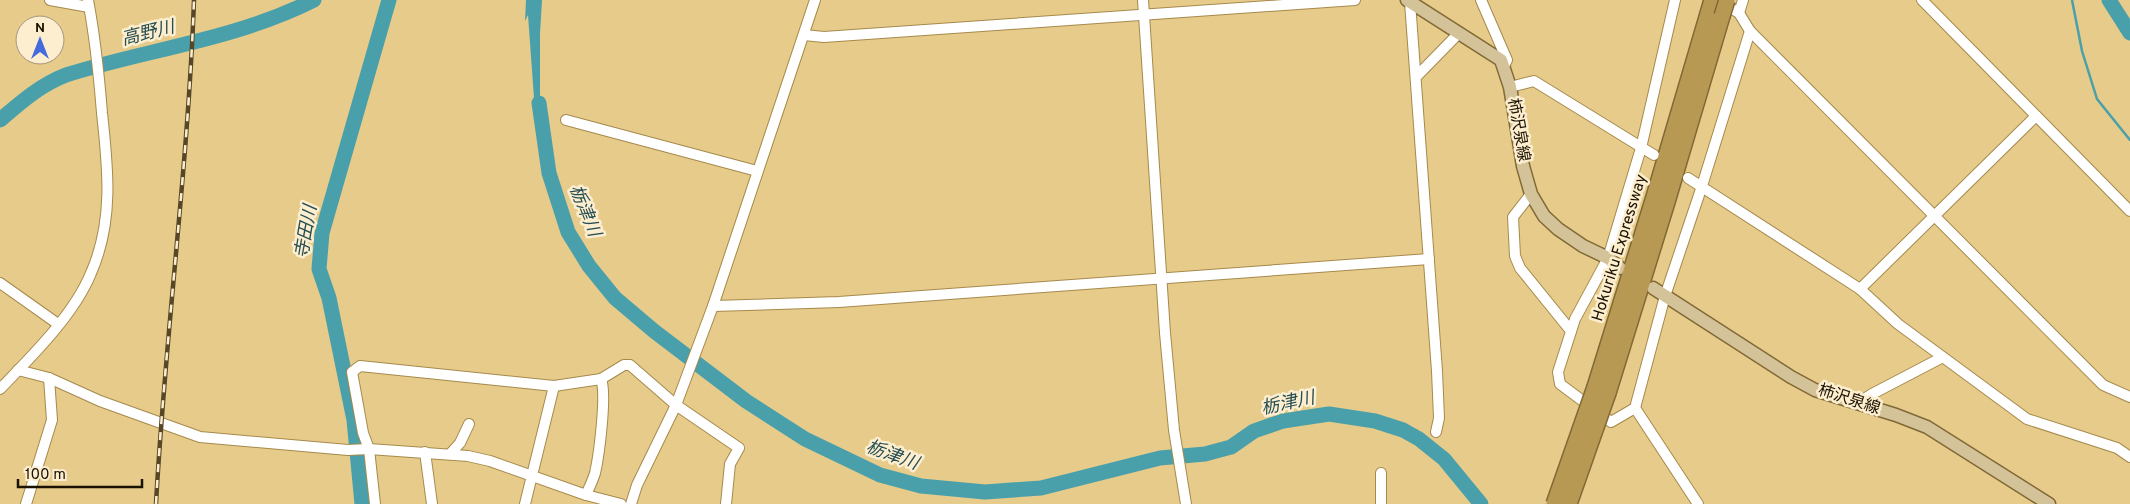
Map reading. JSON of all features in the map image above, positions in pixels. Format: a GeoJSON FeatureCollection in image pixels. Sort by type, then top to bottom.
{"type":"FeatureCollection","features":[{"type":"Feature","properties":{"kind":"highway","name":"Hokuriku Expressway"},"geometry":{"type":"LineString","coordinates":[[1554,504],[1601,390],[1668,202],[1715,6],[1727,0]]}},
{"type":"Feature","properties":{"kind":"highway","name":"Hokuriku Expressway"},"geometry":{"type":"LineString","coordinates":[[1569,504],[1601,390]]}},
{"type":"Feature","properties":{"kind":"main road","name":"柿沢泉線"},"geometry":{"type":"LineString","coordinates":[[1408,1],[1501,60],[1510,88],[1531,194],[1544,216],[1558,229],[1583,246],[1608,258],[1620,268]]}},
{"type":"Feature","properties":{"kind":"main road","name":"柿沢泉線"},"geometry":{"type":"LineString","coordinates":[[1653,288],[1790,377],[1815,390],[1927,427],[2049,504]]}},
{"type":"Feature","properties":{"kind":"street"},"geometry":{"type":"LineString","coordinates":[[0,389],[32,357],[58,324],[91,273],[102,244],[107,217],[108,178],[99,79],[88,4],[50,0]]}},
{"type":"Feature","properties":{"kind":"street"},"geometry":{"type":"LineString","coordinates":[[632,504],[637,485],[676,405],[713,306],[816,0]]}},
{"type":"Feature","properties":{"kind":"street"},"geometry":{"type":"LineString","coordinates":[[1143,0],[1174,430],[1186,504]]}},
{"type":"Feature","properties":{"kind":"street"},"geometry":{"type":"LineString","coordinates":[[804,36],[824,37],[1355,0]]}},
{"type":"Feature","properties":{"kind":"street"},"geometry":{"type":"LineString","coordinates":[[1481,0],[1507,60],[1503,68]]}},
{"type":"Feature","properties":{"kind":"street"},"geometry":{"type":"LineString","coordinates":[[1676,0],[1641,148],[1608,258],[1575,319],[1558,372],[1560,384],[1610,422],[1635,408],[1665,296],[1702,186],[1750,31]]}},
{"type":"Feature","properties":{"kind":"street"},"geometry":{"type":"LineString","coordinates":[[1739,14],[1743,0]]}},
{"type":"Feature","properties":{"kind":"street"},"geometry":{"type":"LineString","coordinates":[[1922,0],[2130,211]]}},
{"type":"Feature","properties":{"kind":"street"},"geometry":{"type":"LineString","coordinates":[[1408,1],[1416,77],[1440,418],[1436,432]]}},
{"type":"Feature","properties":{"kind":"street"},"geometry":{"type":"LineString","coordinates":[[1715,6],[1739,14],[1750,31],[2103,385],[2130,397]]}},
{"type":"Feature","properties":{"kind":"street"},"geometry":{"type":"LineString","coordinates":[[1416,77],[1459,33]]}},
{"type":"Feature","properties":{"kind":"street"},"geometry":{"type":"LineString","coordinates":[[1510,88],[1534,81],[1654,155]]}},
{"type":"Feature","properties":{"kind":"street"},"geometry":{"type":"LineString","coordinates":[[1860,289],[2036,116]]}},
{"type":"Feature","properties":{"kind":"street"},"geometry":{"type":"LineString","coordinates":[[566,120],[757,171]]}},
{"type":"Feature","properties":{"kind":"street"},"geometry":{"type":"LineString","coordinates":[[1688,178],[1860,289],[1898,324],[1941,358],[2027,419],[2117,448],[2130,458]]}},
{"type":"Feature","properties":{"kind":"street"},"geometry":{"type":"LineString","coordinates":[[1531,194],[1513,217],[1515,256],[1520,268],[1571,331]]}},
{"type":"Feature","properties":{"kind":"street"},"geometry":{"type":"LineString","coordinates":[[713,306],[839,302],[1429,259]]}},
{"type":"Feature","properties":{"kind":"street"},"geometry":{"type":"LineString","coordinates":[[0,283],[58,324]]}},
{"type":"Feature","properties":{"kind":"street"},"geometry":{"type":"LineString","coordinates":[[1858,404],[1872,394],[1941,358]]}},
{"type":"Feature","properties":{"kind":"street"},"geometry":{"type":"LineString","coordinates":[[375,504],[369,449],[363,434],[352,372],[360,366],[554,386],[601,379],[624,364],[630,365],[676,405],[739,448],[730,464],[726,504]]}},
{"type":"Feature","properties":{"kind":"street"},"geometry":{"type":"LineString","coordinates":[[18,370],[50,378],[100,401],[200,437],[348,450],[369,449],[450,454],[483,460],[586,495],[621,504]]}},
{"type":"Feature","properties":{"kind":"street"},"geometry":{"type":"LineString","coordinates":[[26,504],[52,420],[50,378]]}},
{"type":"Feature","properties":{"kind":"street"},"geometry":{"type":"LineString","coordinates":[[586,495],[595,474],[597,460],[604,394],[601,379]]}},
{"type":"Feature","properties":{"kind":"street"},"geometry":{"type":"LineString","coordinates":[[525,504],[530,475],[554,386]]}},
{"type":"Feature","properties":{"kind":"street"},"geometry":{"type":"LineString","coordinates":[[1635,408],[1698,504]]}},
{"type":"Feature","properties":{"kind":"street"},"geometry":{"type":"LineString","coordinates":[[450,454],[460,443],[469,424]]}},
{"type":"Feature","properties":{"kind":"street"},"geometry":{"type":"LineString","coordinates":[[425,452],[432,504]]}},
{"type":"Feature","properties":{"kind":"street"},"geometry":{"type":"LineString","coordinates":[[1381,474],[1381,504]]}},
{"type":"Feature","properties":{"kind":"water"},"geometry":{"type":"Polygon","coordinates":[[[526,0],[542,0],[540,136],[535,112],[528,15],[525,21],[526,0]]]}},
{"type":"Feature","properties":{"kind":"waterway","name":"高野川"},"geometry":{"type":"LineString","coordinates":[[0,120],[39,89],[66,75],[253,25],[284,14],[314,0]]}},
{"type":"Feature","properties":{"kind":"waterway","name":"寺田川"},"geometry":{"type":"LineString","coordinates":[[362,504],[354,420],[329,298],[319,269],[322,233],[389,0]]}},
{"type":"Feature","properties":{"kind":"waterway"},"geometry":{"type":"LineString","coordinates":[[2072,0],[2082,51],[2097,99],[2130,140]]}},
{"type":"Feature","properties":{"kind":"waterway"},"geometry":{"type":"LineString","coordinates":[[2109,0],[2130,33]]}},
{"type":"Feature","properties":{"kind":"waterway","name":"栃津川"},"geometry":{"type":"LineString","coordinates":[[539,103],[549,173],[568,232],[589,266],[615,298],[654,331],[746,401],[805,439],[880,475],[921,486],[985,492],[1041,488],[1160,458],[1205,454],[1231,447],[1254,431],[1283,421],[1329,414],[1375,421],[1403,430],[1419,439],[1444,459],[1481,504]]}},
{"type":"Feature","properties":{"kind":"railway"},"geometry":{"type":"LineString","coordinates":[[156,504],[187,126],[194,0]]}}]}
